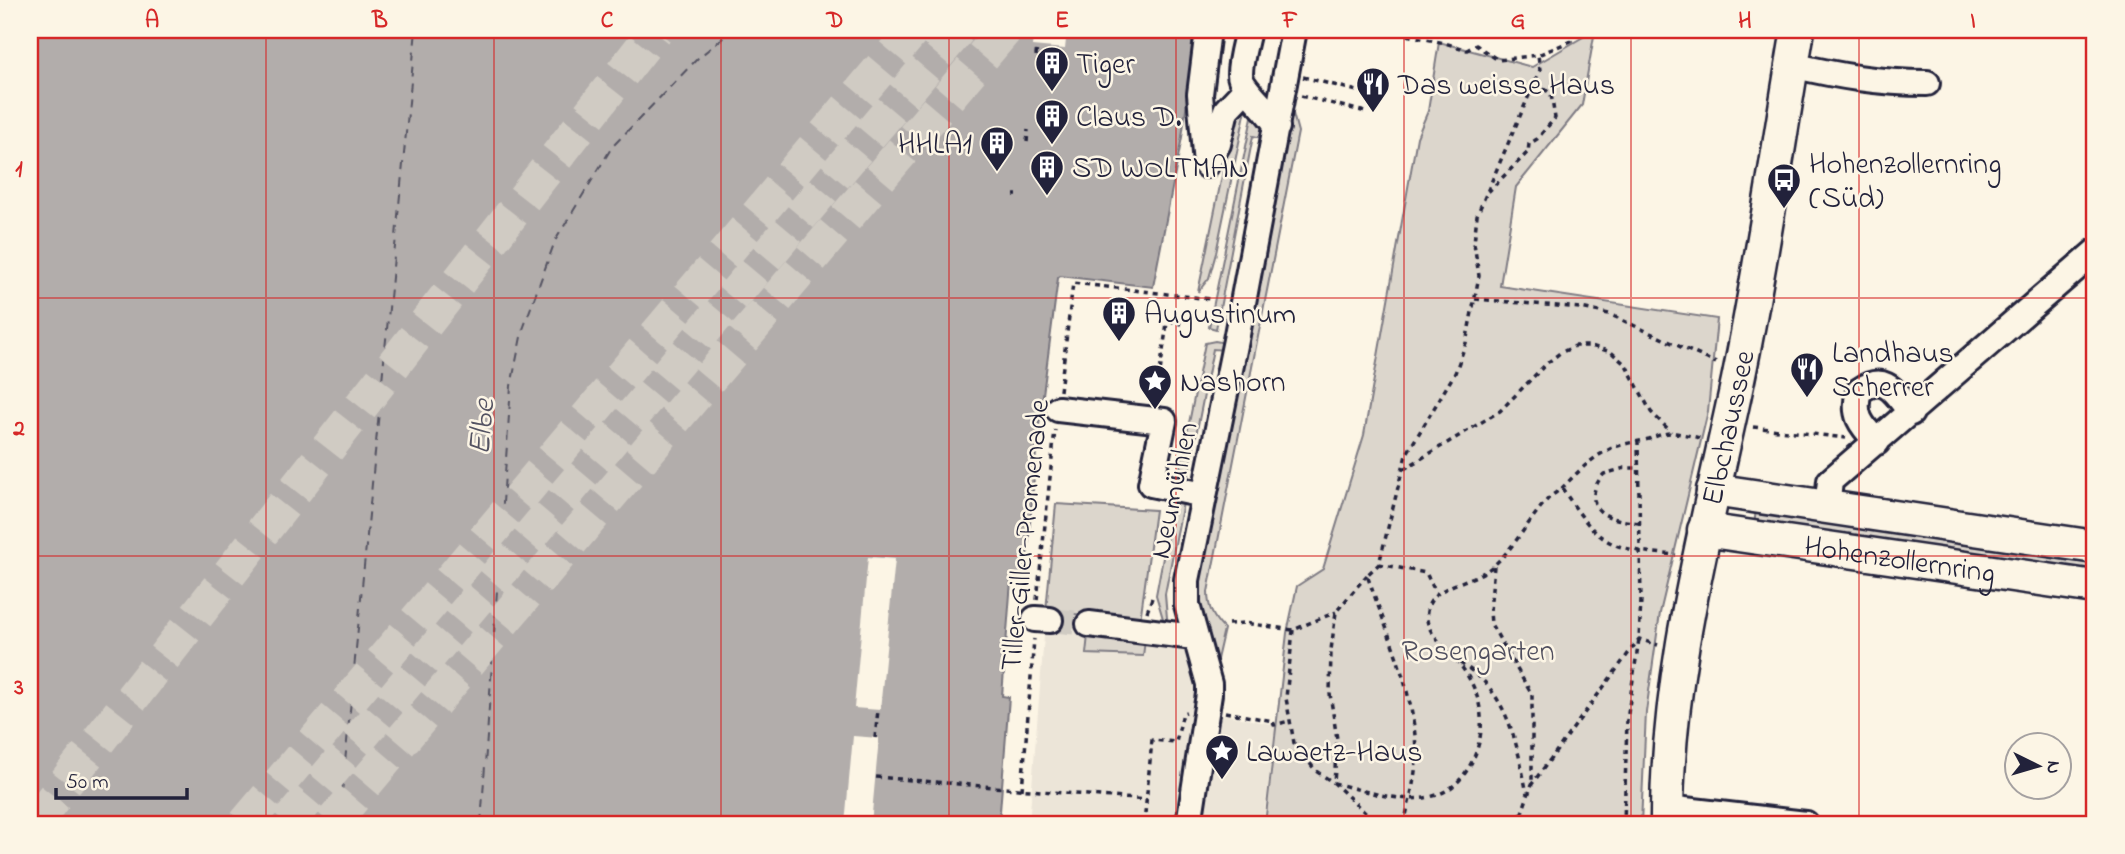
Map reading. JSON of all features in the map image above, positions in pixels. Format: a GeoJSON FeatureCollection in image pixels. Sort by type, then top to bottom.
{"type":"FeatureCollection","features":[{"type":"Feature","properties":{"kind":"main road","name":"Elbchaussee"},"geometry":{"type":"LineString","coordinates":[[1667,816],[1672,723],[1681,649],[1749,318],[1798,30]]}},
{"type":"Feature","properties":{"kind":"main road","name":"Hohenzollernring"},"geometry":{"type":"LineString","coordinates":[[1713,491],[2095,547]]}},
{"type":"Feature","properties":{"kind":"main road","name":"Hohenzollernring"},"geometry":{"type":"LineString","coordinates":[[1704,530],[2095,587]]}},
{"type":"Feature","properties":{"kind":"street"},"geometry":{"type":"LineString","coordinates":[[1208,30],[1200,94],[1206,165],[1218,144],[1226,110],[1246,89]]}},
{"type":"Feature","properties":{"kind":"street"},"geometry":{"type":"LineString","coordinates":[[1248,30],[1240,73],[1241,82],[1266,109],[1277,127]]}},
{"type":"Feature","properties":{"kind":"street","name":"Neumühlen"},"geometry":{"type":"LineString","coordinates":[[1189,824],[1209,684],[1187,605],[1187,580],[1294,30]]}},
{"type":"Feature","properties":{"kind":"street"},"geometry":{"type":"LineString","coordinates":[[1792,65],[1842,77],[1903,85],[1927,83]]}},
{"type":"Feature","properties":{"kind":"street"},"geometry":{"type":"LineString","coordinates":[[1827,509],[1830,481],[2095,252]]}},
{"type":"Feature","properties":{"kind":"street"},"geometry":{"type":"LineString","coordinates":[[1877,442],[1855,413],[1859,391],[1868,384],[1884,384],[1890,387],[1910,412]]}},
{"type":"Feature","properties":{"kind":"street"},"geometry":{"type":"LineString","coordinates":[[1058,409],[1164,421],[1151,484],[1204,495]]}},
{"type":"Feature","properties":{"kind":"street"},"geometry":{"type":"LineString","coordinates":[[1089,624],[1194,637]]}},
{"type":"Feature","properties":{"kind":"street"},"geometry":{"type":"LineString","coordinates":[[1667,816],[1806,824]]}},
{"type":"Feature","properties":{"kind":"path"},"geometry":{"type":"LineString","coordinates":[[1403,30],[1402,34],[1467,50],[1476,45],[1498,60],[1538,55],[1571,41],[1567,30]]}},
{"type":"Feature","properties":{"kind":"path"},"geometry":{"type":"LineString","coordinates":[[1036,56],[1037,46]]}},
{"type":"Feature","properties":{"kind":"path"},"geometry":{"type":"LineString","coordinates":[[1228,624],[1245,623],[1293,630],[1336,612],[1379,564],[1406,455],[1454,373],[1466,343],[1479,276],[1474,229],[1486,193],[1540,70],[1538,55]]}},
{"type":"Feature","properties":{"kind":"path"},"geometry":{"type":"LineString","coordinates":[[1303,77],[1373,95]]}},
{"type":"Feature","properties":{"kind":"path"},"geometry":{"type":"LineString","coordinates":[[1486,193],[1528,152],[1529,144],[1537,139],[1555,118],[1551,94],[1535,81]]}},
{"type":"Feature","properties":{"kind":"path"},"geometry":{"type":"LineString","coordinates":[[1299,96],[1366,112]]}},
{"type":"Feature","properties":{"kind":"path"},"geometry":{"type":"LineString","coordinates":[[1027,142],[1028,130]]}},
{"type":"Feature","properties":{"kind":"path","name":"Tiller-Giller-Promenade"},"geometry":{"type":"LineString","coordinates":[[1022,790],[1043,620],[1058,409],[1073,283],[1210,299]]}},
{"type":"Feature","properties":{"kind":"path"},"geometry":{"type":"LineString","coordinates":[[1475,299],[1581,308],[1609,314],[1716,362]]}},
{"type":"Feature","properties":{"kind":"path"},"geometry":{"type":"LineString","coordinates":[[1146,399],[1157,400],[1167,323],[1170,321],[1181,324]]}},
{"type":"Feature","properties":{"kind":"path"},"geometry":{"type":"LineString","coordinates":[[1404,469],[1500,411],[1547,363],[1575,346],[1591,346],[1611,352],[1626,365],[1651,412],[1671,432]]}},
{"type":"Feature","properties":{"kind":"path"},"geometry":{"type":"LineString","coordinates":[[1749,427],[1877,442]]}},
{"type":"Feature","properties":{"kind":"path"},"geometry":{"type":"LineString","coordinates":[[1334,783],[1409,800],[1434,796],[1451,787],[1465,774],[1476,754],[1483,726],[1478,694],[1458,662],[1432,634],[1427,621],[1428,606],[1436,593],[1479,576],[1494,566],[1549,497],[1562,488],[1576,472],[1609,449],[1671,432],[1704,438]]}},
{"type":"Feature","properties":{"kind":"path"},"geometry":{"type":"LineString","coordinates":[[1624,824],[1628,720],[1639,639],[1642,552],[1638,442]]}},
{"type":"Feature","properties":{"kind":"path"},"geometry":{"type":"LineString","coordinates":[[1639,523],[1604,514],[1593,500],[1594,489],[1604,474],[1640,468]]}},
{"type":"Feature","properties":{"kind":"path"},"geometry":{"type":"LineString","coordinates":[[1562,488],[1582,520],[1600,538],[1618,547],[1642,552]]}},
{"type":"Feature","properties":{"kind":"path"},"geometry":{"type":"LineString","coordinates":[[1379,564],[1426,573],[1436,593]]}},
{"type":"Feature","properties":{"kind":"path"},"geometry":{"type":"LineString","coordinates":[[1494,566],[1491,624],[1532,695],[1532,783]]}},
{"type":"Feature","properties":{"kind":"path"},"geometry":{"type":"LineString","coordinates":[[1367,575],[1403,677],[1412,719],[1416,757],[1404,824]]}},
{"type":"Feature","properties":{"kind":"path"},"geometry":{"type":"LineString","coordinates":[[1334,783],[1337,739],[1331,694],[1331,650],[1336,612]]}},
{"type":"Feature","properties":{"kind":"path"},"geometry":{"type":"LineString","coordinates":[[1293,630],[1286,698],[1294,743],[1316,771],[1334,783],[1377,824]]}},
{"type":"Feature","properties":{"kind":"path"},"geometry":{"type":"LineString","coordinates":[[1639,639],[1681,649]]}},
{"type":"Feature","properties":{"kind":"path"},"geometry":{"type":"LineString","coordinates":[[1518,824],[1532,783],[1639,639]]}},
{"type":"Feature","properties":{"kind":"path"},"geometry":{"type":"LineString","coordinates":[[1458,662],[1476,672],[1507,714],[1518,750],[1527,796]]}},
{"type":"Feature","properties":{"kind":"path"},"geometry":{"type":"LineString","coordinates":[[875,738],[878,710]]}},
{"type":"Feature","properties":{"kind":"path"},"geometry":{"type":"LineString","coordinates":[[1144,824],[1152,740],[1176,742],[1182,716]]}},
{"type":"Feature","properties":{"kind":"path"},"geometry":{"type":"LineString","coordinates":[[1258,718],[1273,721],[1274,724],[1289,721]]}},
{"type":"Feature","properties":{"kind":"path"},"geometry":{"type":"LineString","coordinates":[[876,777],[1147,800]]}},
{"type":"Feature","properties":{"kind":"shaded area"},"geometry":{"type":"Polygon","coordinates":[[[1046,611],[1182,629],[1206,711],[1276,725],[1263,824],[1029,824],[1046,611]]]}},
{"type":"Feature","properties":{"kind":"green space","name":"Rosengarten"},"geometry":{"type":"Polygon","coordinates":[[[1595,30],[1582,105],[1516,187],[1500,286],[1717,319],[1708,411],[1660,613],[1646,712],[1641,824],[1265,824],[1287,633],[1297,586],[1323,569],[1364,435],[1417,137],[1428,111],[1439,42],[1532,67],[1595,30]]]}},
{"type":"Feature","properties":{"kind":"green space"},"geometry":{"type":"Polygon","coordinates":[[[1247,104],[1216,253],[1209,278],[1198,292],[1235,113],[1247,104]]]}},
{"type":"Feature","properties":{"kind":"green space"},"geometry":{"type":"Polygon","coordinates":[[[1292,110],[1298,132],[1208,592],[1212,612],[1224,629],[1215,668],[1206,644],[1197,590],[1292,110]]]}},
{"type":"Feature","properties":{"kind":"green space"},"geometry":{"type":"Polygon","coordinates":[[[1257,113],[1265,123],[1267,139],[1253,136],[1216,329],[1209,327],[1252,117],[1257,113]]]}},
{"type":"Feature","properties":{"kind":"green space"},"geometry":{"type":"Polygon","coordinates":[[[1205,343],[1226,343],[1225,350],[1213,349],[1187,481],[1178,478],[1205,343]]]}},
{"type":"Feature","properties":{"kind":"green space"},"geometry":{"type":"Polygon","coordinates":[[[1174,499],[1183,503],[1165,594],[1167,618],[1164,622],[1156,595],[1174,499]]]}},
{"type":"Feature","properties":{"kind":"green space"},"geometry":{"type":"Polygon","coordinates":[[[1056,504],[1155,510],[1140,621],[1046,611],[1056,504]]]}},
{"type":"Feature","properties":{"kind":"green space"},"geometry":{"type":"Polygon","coordinates":[[[1756,507],[2095,557],[2095,579],[1754,528],[1756,507]]]}},
{"type":"Feature","properties":{"kind":"green space"},"geometry":{"type":"Polygon","coordinates":[[[1088,635],[1145,640],[1143,656],[1086,654],[1088,635]]]}},
{"type":"Feature","properties":{"kind":"water","name":"Elbe"},"geometry":{"type":"Polygon","coordinates":[[[30,30],[1197,30],[1182,137],[1153,287],[1060,276],[1058,278],[1037,441],[1025,582],[1011,581],[1002,696],[1009,697],[999,824],[30,824],[30,30]]]}},
{"type":"Feature","properties":{"kind":"pier"},"geometry":{"type":"Polygon","coordinates":[[[1034,30],[1067,30],[1065,49],[1032,46],[1034,30]]]}},
{"type":"Feature","properties":{"kind":"pier"},"geometry":{"type":"Polygon","coordinates":[[[868,557],[895,559],[880,710],[854,708],[868,557]]]}},
{"type":"Feature","properties":{"kind":"pier"},"geometry":{"type":"Polygon","coordinates":[[[853,736],[879,738],[871,824],[845,824],[853,736]]]}},
{"type":"Feature","properties":{"kind":"ferry route"},"geometry":{"type":"LineString","coordinates":[[339,824],[416,30]]}},
{"type":"Feature","properties":{"kind":"ferry route"},"geometry":{"type":"LineString","coordinates":[[481,824],[511,386],[522,332],[555,241],[612,147],[698,58],[733,30]]}},
{"type":"Feature","properties":{"kind":"tunnel"},"geometry":{"type":"LineString","coordinates":[[33,824],[656,30]]}},
{"type":"Feature","properties":{"kind":"tunnel"},"geometry":{"type":"LineString","coordinates":[[245,824],[913,30]]}},
{"type":"Feature","properties":{"kind":"tunnel"},"geometry":{"type":"LineString","coordinates":[[287,824],[958,30]]}},
{"type":"Feature","properties":{"kind":"tunnel"},"geometry":{"type":"LineString","coordinates":[[331,824],[1005,30]]}},
{"type":"Feature","properties":{"kind":"tunnel"},"geometry":{"type":"LineString","coordinates":[[1050,620],[1089,624]]}},
{"type":"Feature","properties":{"kind":"place","name":"Tiger"},"geometry":{"type":"Point","coordinates":[1052,93]}},
{"type":"Feature","properties":{"kind":"place","name":"Das weisse Haus"},"geometry":{"type":"Point","coordinates":[1373,114]}},
{"type":"Feature","properties":{"kind":"place","name":"Claus D."},"geometry":{"type":"Point","coordinates":[1052,146]}},
{"type":"Feature","properties":{"kind":"place","name":"HHLA1"},"geometry":{"type":"Point","coordinates":[997,173]}},
{"type":"Feature","properties":{"kind":"place","name":"SD WOLTMAN"},"geometry":{"type":"Point","coordinates":[1047,197]}},
{"type":"Feature","properties":{"kind":"place","name":"Hohenzollernring (Süd)"},"geometry":{"type":"Point","coordinates":[1784,210]}},
{"type":"Feature","properties":{"kind":"place","name":"Augustinum"},"geometry":{"type":"Point","coordinates":[1119,343]}},
{"type":"Feature","properties":{"kind":"place","name":"Landhaus Scherrer"},"geometry":{"type":"Point","coordinates":[1807,399]}},
{"type":"Feature","properties":{"kind":"place","name":"Nashorn"},"geometry":{"type":"Point","coordinates":[1155,411]}},
{"type":"Feature","properties":{"kind":"place","name":"Lawaetz-Haus"},"geometry":{"type":"Point","coordinates":[1222,781]}}]}
